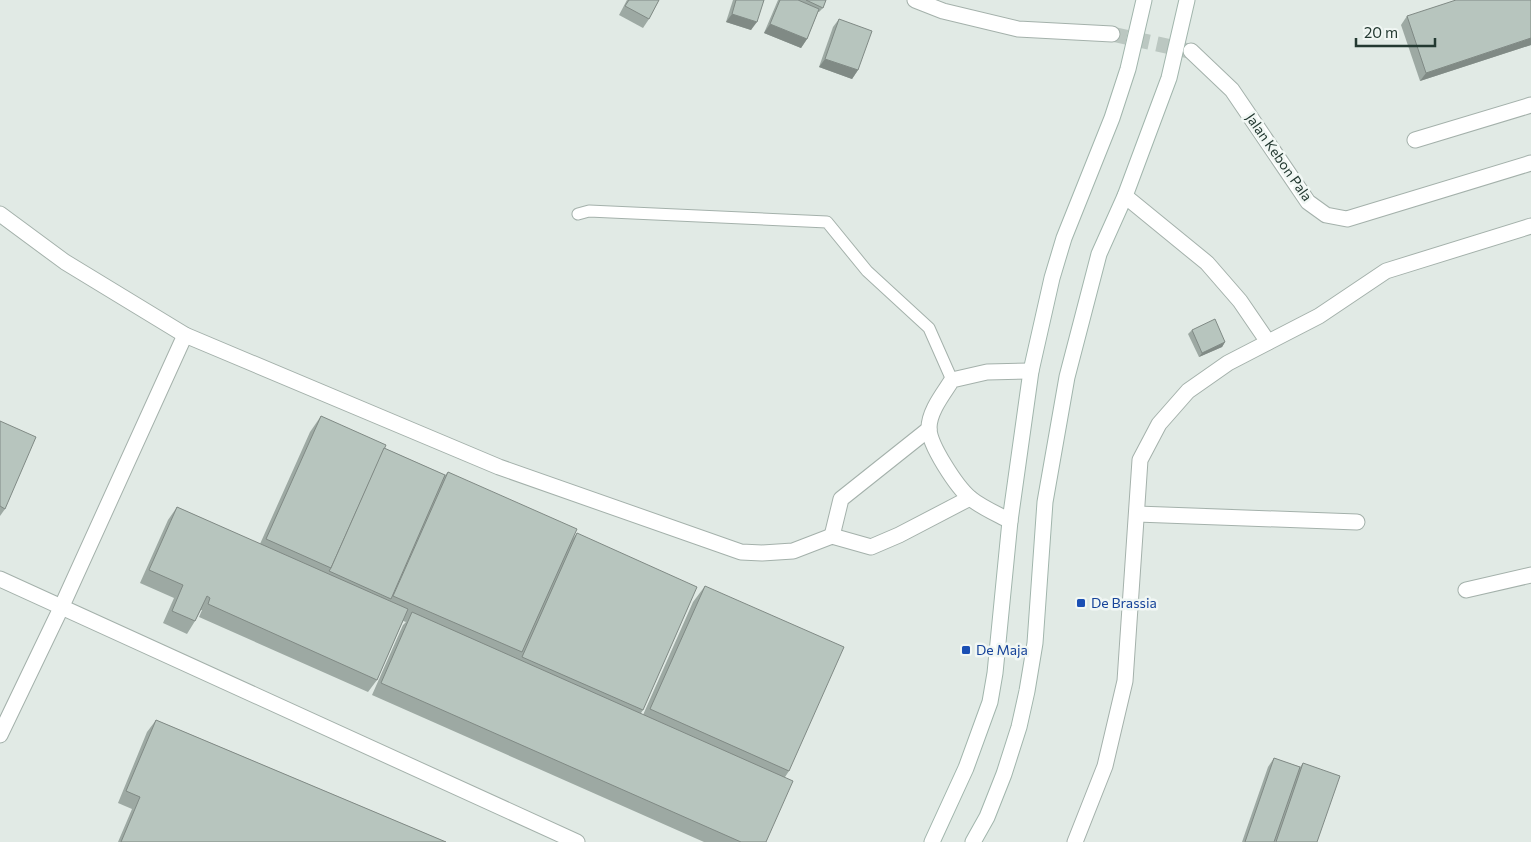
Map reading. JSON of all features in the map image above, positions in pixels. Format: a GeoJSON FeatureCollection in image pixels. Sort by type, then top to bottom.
{"type":"FeatureCollection","features":[{"type":"Feature","properties":{"kind":"street"},"geometry":{"type":"LineString","coordinates":[[915,0],[943,11],[1018,29],[1112,34]]}},
{"type":"Feature","properties":{"kind":"street"},"geometry":{"type":"LineString","coordinates":[[932,842],[966,768],[990,702],[995,673],[1010,521],[1031,371],[1052,278],[1064,238],[1112,118],[1128,69],[1144,0]]}},
{"type":"Feature","properties":{"kind":"street"},"geometry":{"type":"LineString","coordinates":[[973,842],[987,817],[1004,774],[1028,691],[1034,642],[1045,502],[1067,377],[1099,254],[1124,196],[1169,78],[1186,0]]}},
{"type":"Feature","properties":{"kind":"street","name":"Jalan Kebon Pala"},"geometry":{"type":"LineString","coordinates":[[1191,51],[1232,90],[1308,202],[1326,215],[1347,219],[1531,163]]}},
{"type":"Feature","properties":{"kind":"street"},"geometry":{"type":"LineString","coordinates":[[1415,140],[1531,105]]}},
{"type":"Feature","properties":{"kind":"street"},"geometry":{"type":"LineString","coordinates":[[1124,196],[1207,263],[1240,301],[1268,342]]}},
{"type":"Feature","properties":{"kind":"street"},"geometry":{"type":"LineString","coordinates":[[0,214],[65,262],[185,335],[499,467],[741,552],[793,551],[832,536],[871,548],[970,498]]}},
{"type":"Feature","properties":{"kind":"street"},"geometry":{"type":"LineString","coordinates":[[1075,842],[1105,766],[1125,681],[1140,460],[1159,424],[1188,391],[1228,363],[1319,316],[1386,271],[1531,226]]}},
{"type":"Feature","properties":{"kind":"street"},"geometry":{"type":"LineString","coordinates":[[0,735],[61,608],[185,335]]}},
{"type":"Feature","properties":{"kind":"street"},"geometry":{"type":"LineString","coordinates":[[1010,521],[970,498],[950,474],[935,446],[929,428],[934,410],[952,380],[987,372],[1031,371]]}},
{"type":"Feature","properties":{"kind":"street"},"geometry":{"type":"LineString","coordinates":[[832,536],[841,499],[929,428]]}},
{"type":"Feature","properties":{"kind":"street"},"geometry":{"type":"LineString","coordinates":[[1137,514],[1357,522]]}},
{"type":"Feature","properties":{"kind":"street"},"geometry":{"type":"LineString","coordinates":[[1466,590],[1531,576]]}},
{"type":"Feature","properties":{"kind":"street"},"geometry":{"type":"LineString","coordinates":[[0,579],[577,842]]}},
{"type":"Feature","properties":{"kind":"lane"},"geometry":{"type":"LineString","coordinates":[[578,214],[589,211],[827,222],[867,271],[928,328],[952,380]]}},
{"type":"Feature","properties":{"kind":"building"},"geometry":{"type":"Polygon","coordinates":[[[629,0],[659,0],[649,19],[625,6],[629,0]]]}},
{"type":"Feature","properties":{"kind":"building"},"geometry":{"type":"Polygon","coordinates":[[[736,0],[764,0],[757,22],[732,14],[736,0]]]}},
{"type":"Feature","properties":{"kind":"building"},"geometry":{"type":"Polygon","coordinates":[[[780,0],[798,0],[819,9],[807,39],[770,24],[780,0]]]}},
{"type":"Feature","properties":{"kind":"building"},"geometry":{"type":"Polygon","coordinates":[[[806,0],[826,0],[823,8],[806,0]]]}},
{"type":"Feature","properties":{"kind":"building"},"geometry":{"type":"Polygon","coordinates":[[[1456,0],[1531,0],[1531,38],[1426,73],[1407,16],[1456,0]]]}},
{"type":"Feature","properties":{"kind":"building"},"geometry":{"type":"Polygon","coordinates":[[[839,19],[872,31],[858,70],[825,59],[839,19]]]}},
{"type":"Feature","properties":{"kind":"building"},"geometry":{"type":"Polygon","coordinates":[[[1215,319],[1225,342],[1202,353],[1192,330],[1215,319]]]}},
{"type":"Feature","properties":{"kind":"building"},"geometry":{"type":"Polygon","coordinates":[[[321,416],[386,445],[331,568],[266,539],[321,416]]]}},
{"type":"Feature","properties":{"kind":"building"},"geometry":{"type":"Polygon","coordinates":[[[0,421],[36,437],[5,509],[0,506],[0,421]]]}},
{"type":"Feature","properties":{"kind":"building"},"geometry":{"type":"Polygon","coordinates":[[[384,448],[445,475],[391,599],[329,571],[384,448]]]}},
{"type":"Feature","properties":{"kind":"building"},"geometry":{"type":"Polygon","coordinates":[[[448,472],[577,529],[522,652],[393,596],[448,472]]]}},
{"type":"Feature","properties":{"kind":"building"},"geometry":{"type":"Polygon","coordinates":[[[177,507],[408,609],[377,680],[208,604],[210,598],[207,596],[195,621],[172,611],[183,585],[149,570],[177,507]]]}},
{"type":"Feature","properties":{"kind":"building"},"geometry":{"type":"Polygon","coordinates":[[[577,533],[697,587],[643,710],[522,657],[577,533]]]}},
{"type":"Feature","properties":{"kind":"building"},"geometry":{"type":"Polygon","coordinates":[[[705,586],[844,647],[789,771],[650,709],[705,586]]]}},
{"type":"Feature","properties":{"kind":"building"},"geometry":{"type":"Polygon","coordinates":[[[412,612],[793,781],[766,842],[741,842],[381,683],[412,612]]]}},
{"type":"Feature","properties":{"kind":"building"},"geometry":{"type":"Polygon","coordinates":[[[156,720],[446,842],[121,842],[140,797],[126,791],[156,720]]]}},
{"type":"Feature","properties":{"kind":"building"},"geometry":{"type":"Polygon","coordinates":[[[1274,758],[1300,767],[1274,842],[1245,842],[1274,758]]]}},
{"type":"Feature","properties":{"kind":"building"},"geometry":{"type":"Polygon","coordinates":[[[1303,763],[1340,776],[1317,842],[1276,842],[1303,763]]]}},
{"type":"Feature","properties":{"kind":"tunnel"},"geometry":{"type":"LineString","coordinates":[[1112,34],[1189,51]]}},
{"type":"Feature","properties":{"kind":"place","name":"De Brassia"},"geometry":{"type":"Point","coordinates":[1081,603]}},
{"type":"Feature","properties":{"kind":"place","name":"De Maja"},"geometry":{"type":"Point","coordinates":[966,650]}}]}
